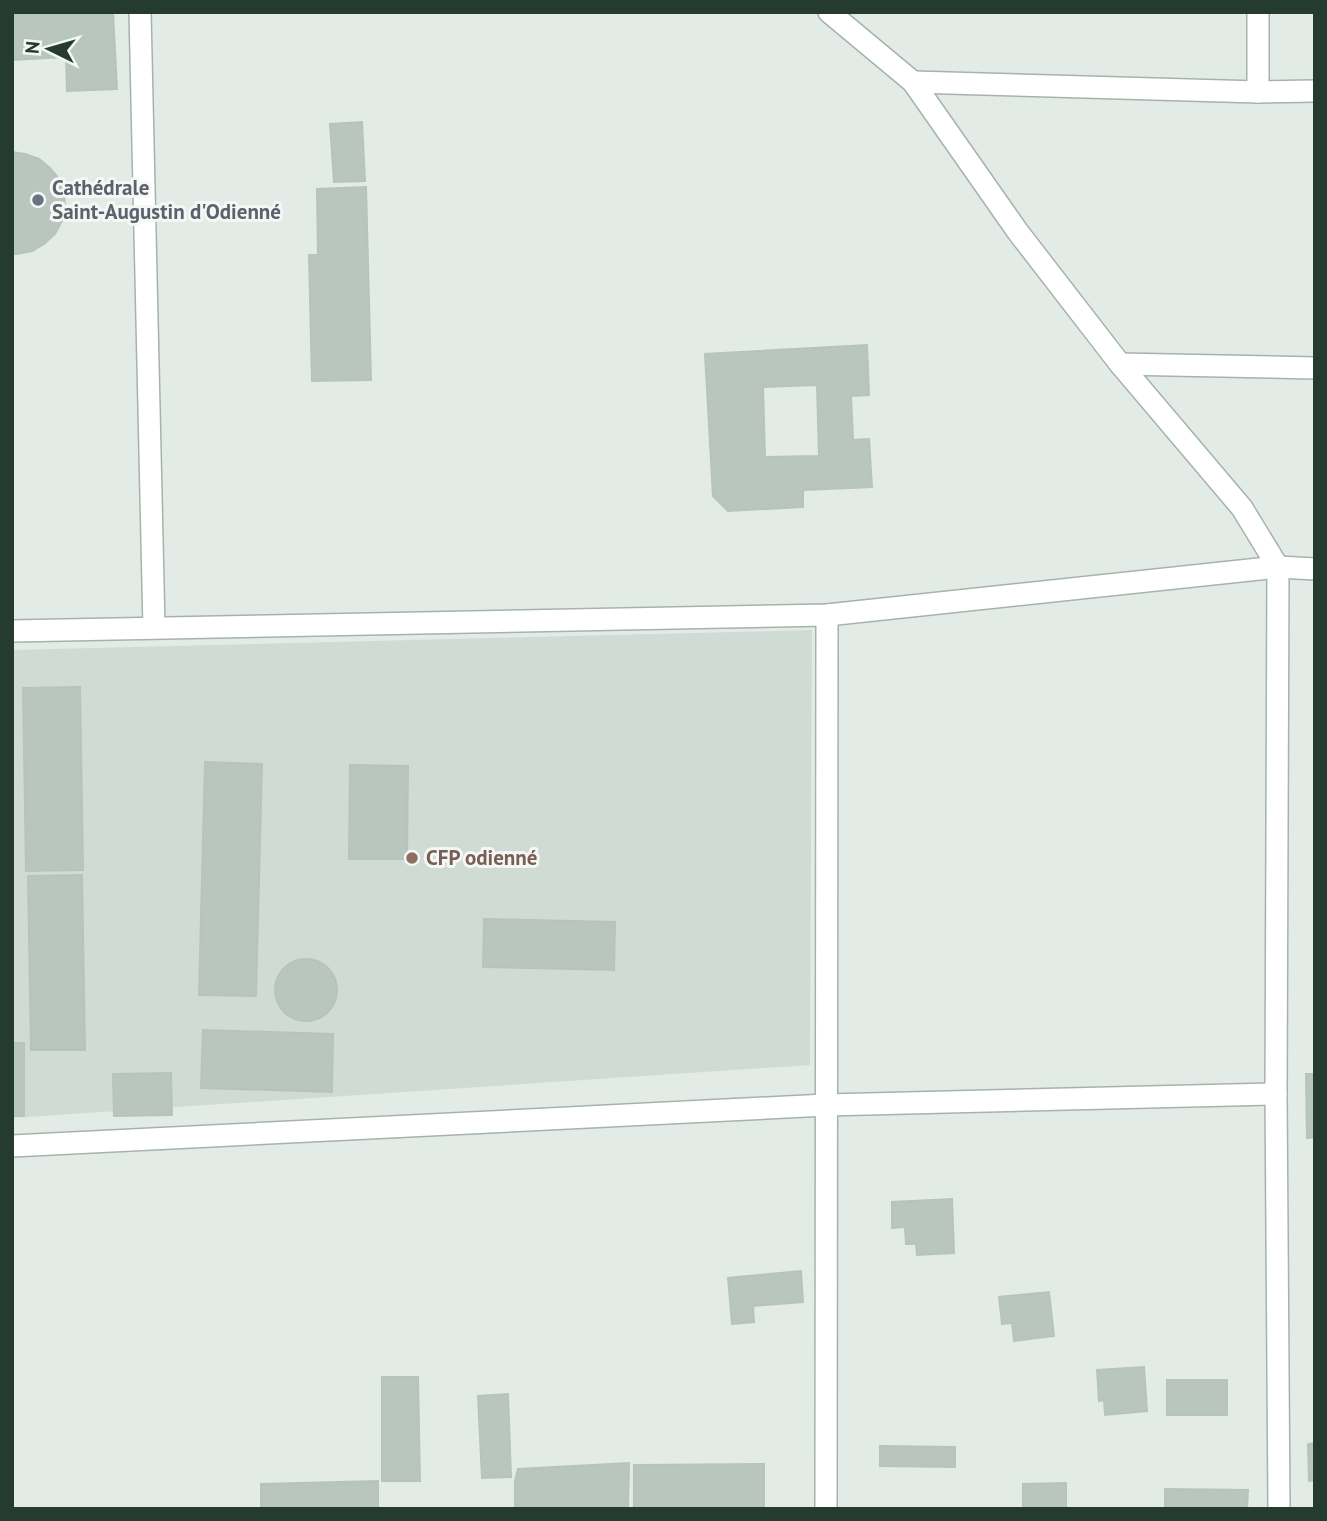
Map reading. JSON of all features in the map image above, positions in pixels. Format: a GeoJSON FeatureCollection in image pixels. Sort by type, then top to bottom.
{"type":"FeatureCollection","features":[{"type":"Feature","properties":{"kind":"street"},"geometry":{"type":"LineString","coordinates":[[140,12],[154,628]]}},
{"type":"Feature","properties":{"kind":"street"},"geometry":{"type":"LineString","coordinates":[[829,12],[913,82],[1018,232],[1120,364],[1242,508],[1278,567],[1276,1094],[1279,1509]]}},
{"type":"Feature","properties":{"kind":"street"},"geometry":{"type":"LineString","coordinates":[[1258,12],[1258,92]]}},
{"type":"Feature","properties":{"kind":"street"},"geometry":{"type":"LineString","coordinates":[[913,82],[1258,92],[1315,91]]}},
{"type":"Feature","properties":{"kind":"street"},"geometry":{"type":"LineString","coordinates":[[1120,364],[1315,368]]}},
{"type":"Feature","properties":{"kind":"street"},"geometry":{"type":"LineString","coordinates":[[12,631],[827,615],[1278,567],[1315,569]]}},
{"type":"Feature","properties":{"kind":"street"},"geometry":{"type":"LineString","coordinates":[[826,1509],[827,615]]}},
{"type":"Feature","properties":{"kind":"street"},"geometry":{"type":"LineString","coordinates":[[12,1146],[826,1105],[1276,1094]]}},
{"type":"Feature","properties":{"kind":"shaded area","name":"CFP odienné"},"geometry":{"type":"Polygon","coordinates":[[[812,630],[810,1065],[12,1118],[12,650],[812,630]]]}},
{"type":"Feature","properties":{"kind":"building"},"geometry":{"type":"Polygon","coordinates":[[[113,12],[117,89],[67,91],[66,57],[12,60],[12,13],[113,12]]]}},
{"type":"Feature","properties":{"kind":"building"},"geometry":{"type":"Polygon","coordinates":[[[362,122],[365,181],[334,182],[330,124],[362,122]]]}},
{"type":"Feature","properties":{"kind":"building","name":"Cathédrale Saint-Augustin d'Odienné"},"geometry":{"type":"Polygon","coordinates":[[[12,152],[39,159],[50,168],[59,179],[65,207],[55,234],[32,251],[17,254],[12,254],[12,152]]]}},
{"type":"Feature","properties":{"kind":"building"},"geometry":{"type":"Polygon","coordinates":[[[366,187],[371,380],[312,381],[309,255],[318,255],[317,189],[366,187]]]}},
{"type":"Feature","properties":{"kind":"building"},"geometry":{"type":"Polygon","coordinates":[[[867,345],[869,395],[851,396],[853,440],[869,439],[872,487],[803,490],[803,507],[728,511],[713,496],[705,354],[867,345]],[[817,385],[763,387],[765,457],[819,456],[817,385]]]}},
{"type":"Feature","properties":{"kind":"building"},"geometry":{"type":"Polygon","coordinates":[[[80,687],[83,870],[26,871],[23,688],[80,687]]]}},
{"type":"Feature","properties":{"kind":"building"},"geometry":{"type":"Polygon","coordinates":[[[205,762],[262,764],[256,996],[199,995],[205,762]]]}},
{"type":"Feature","properties":{"kind":"building"},"geometry":{"type":"Polygon","coordinates":[[[350,765],[408,766],[407,859],[349,859],[350,765]]]}},
{"type":"Feature","properties":{"kind":"building"},"geometry":{"type":"Polygon","coordinates":[[[82,875],[85,1050],[31,1050],[28,876],[82,875]]]}},
{"type":"Feature","properties":{"kind":"building"},"geometry":{"type":"Polygon","coordinates":[[[484,919],[615,922],[614,970],[483,967],[484,919]]]}},
{"type":"Feature","properties":{"kind":"building"},"geometry":{"type":"Polygon","coordinates":[[[306,959],[328,968],[337,990],[328,1012],[306,1021],[284,1012],[275,990],[284,968],[306,959]]]}},
{"type":"Feature","properties":{"kind":"building"},"geometry":{"type":"Polygon","coordinates":[[[203,1030],[333,1034],[332,1092],[201,1088],[203,1030]]]}},
{"type":"Feature","properties":{"kind":"building"},"geometry":{"type":"Polygon","coordinates":[[[12,1043],[24,1043],[24,1116],[12,1116],[12,1043]]]}},
{"type":"Feature","properties":{"kind":"building"},"geometry":{"type":"Polygon","coordinates":[[[171,1073],[172,1115],[114,1116],[113,1074],[171,1073]]]}},
{"type":"Feature","properties":{"kind":"building"},"geometry":{"type":"Polygon","coordinates":[[[1306,1074],[1315,1074],[1315,1137],[1307,1138],[1306,1074]]]}},
{"type":"Feature","properties":{"kind":"building"},"geometry":{"type":"Polygon","coordinates":[[[952,1199],[954,1253],[917,1255],[916,1244],[906,1244],[905,1227],[892,1228],[892,1202],[952,1199]]]}},
{"type":"Feature","properties":{"kind":"building"},"geometry":{"type":"Polygon","coordinates":[[[801,1271],[803,1302],[753,1306],[754,1322],[732,1324],[728,1278],[801,1271]]]}},
{"type":"Feature","properties":{"kind":"building"},"geometry":{"type":"Polygon","coordinates":[[[1049,1292],[1054,1336],[1014,1341],[1012,1323],[1002,1324],[999,1297],[1049,1292]]]}},
{"type":"Feature","properties":{"kind":"building"},"geometry":{"type":"Polygon","coordinates":[[[1144,1367],[1147,1411],[1105,1415],[1104,1400],[1099,1401],[1097,1370],[1144,1367]]]}},
{"type":"Feature","properties":{"kind":"building"},"geometry":{"type":"Polygon","coordinates":[[[382,1377],[418,1377],[420,1481],[382,1481],[382,1377]]]}},
{"type":"Feature","properties":{"kind":"building"},"geometry":{"type":"Polygon","coordinates":[[[1167,1380],[1227,1380],[1227,1415],[1167,1415],[1167,1380]]]}},
{"type":"Feature","properties":{"kind":"building"},"geometry":{"type":"Polygon","coordinates":[[[508,1394],[511,1477],[482,1478],[478,1396],[508,1394]]]}},
{"type":"Feature","properties":{"kind":"building"},"geometry":{"type":"Polygon","coordinates":[[[1315,1443],[1315,1480],[1309,1481],[1308,1444],[1315,1443]]]}},
{"type":"Feature","properties":{"kind":"building"},"geometry":{"type":"Polygon","coordinates":[[[880,1446],[955,1447],[955,1467],[880,1466],[880,1446]]]}},
{"type":"Feature","properties":{"kind":"building"},"geometry":{"type":"Polygon","coordinates":[[[629,1463],[628,1509],[515,1509],[518,1469],[629,1463]]]}},
{"type":"Feature","properties":{"kind":"building"},"geometry":{"type":"Polygon","coordinates":[[[764,1464],[764,1509],[634,1509],[634,1465],[764,1464]]]}},
{"type":"Feature","properties":{"kind":"building"},"geometry":{"type":"Polygon","coordinates":[[[378,1481],[378,1509],[261,1509],[261,1484],[378,1481]]]}},
{"type":"Feature","properties":{"kind":"building"},"geometry":{"type":"Polygon","coordinates":[[[1066,1483],[1066,1509],[1023,1509],[1023,1484],[1066,1483]]]}},
{"type":"Feature","properties":{"kind":"building"},"geometry":{"type":"Polygon","coordinates":[[[1165,1489],[1248,1490],[1247,1509],[1165,1509],[1165,1489]]]}},
{"type":"Feature","properties":{"kind":"place","name":"Cathédrale Saint-Augustin d'Odienné"},"geometry":{"type":"Point","coordinates":[38,200]}},
{"type":"Feature","properties":{"kind":"place","name":"CFP odienné"},"geometry":{"type":"Point","coordinates":[412,858]}}]}
